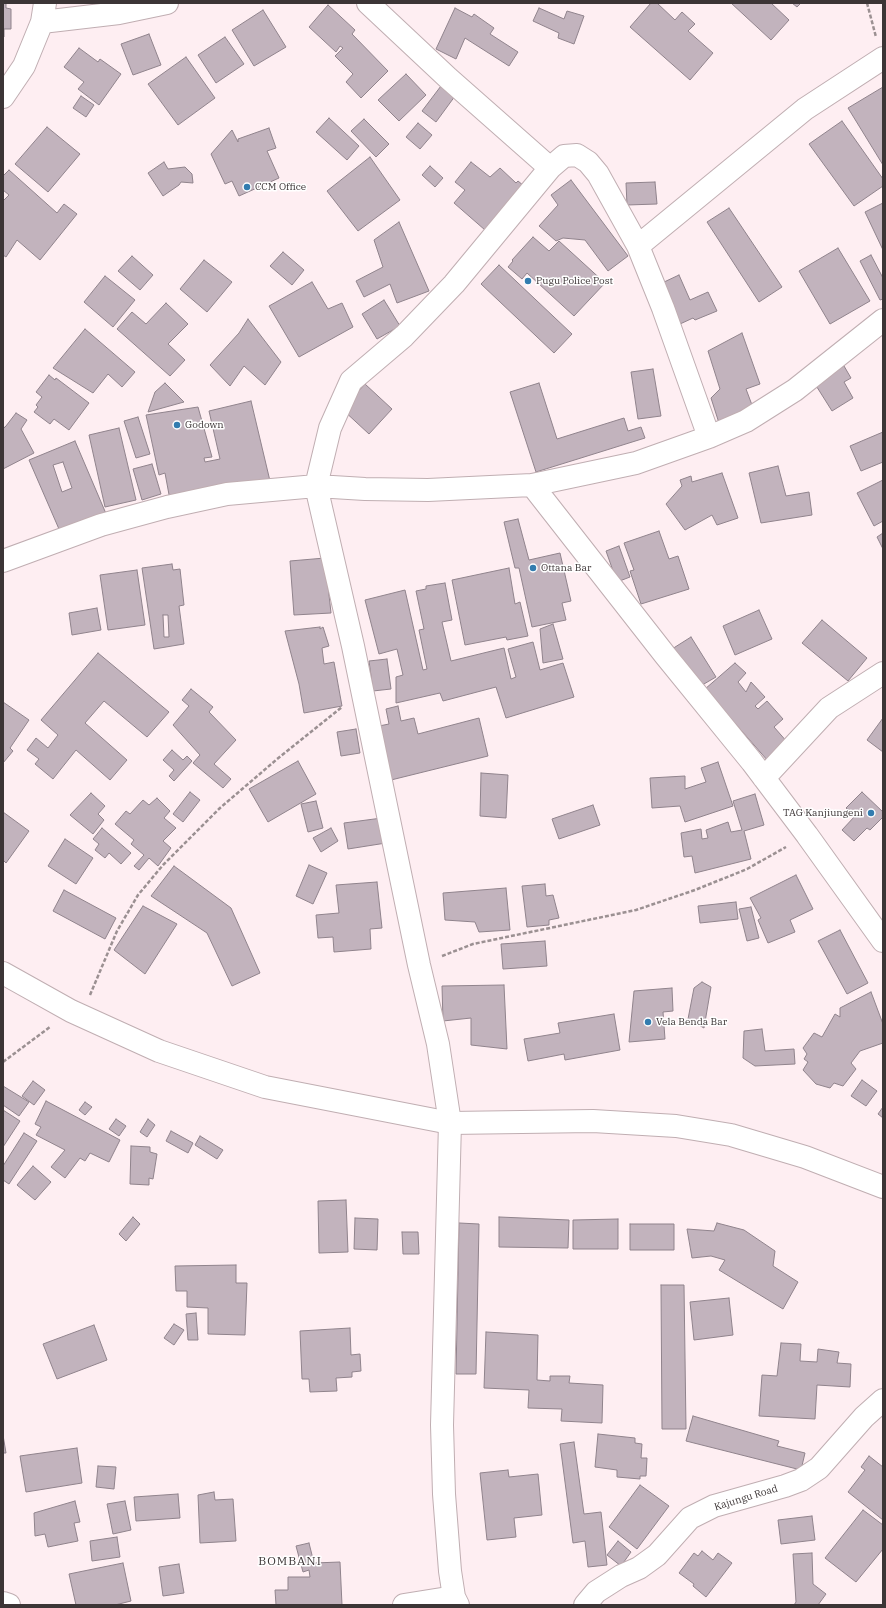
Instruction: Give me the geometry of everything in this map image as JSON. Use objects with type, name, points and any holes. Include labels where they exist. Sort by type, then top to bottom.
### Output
[{"type":"street","points":[[3,97],[24,66],[43,12],[119,13],[167,3]]},
{"type":"street","points":[[368,3],[448,78],[550,168]]},
{"type":"street","points":[[638,246],[805,109],[882,58]]},
{"type":"street","points":[[404,1605],[456,1601],[450,1570],[444,1494],[442,1426],[450,1124],[438,1044],[419,965],[362,691],[316,486],[330,428],[351,381],[404,336],[454,284],[550,168],[564,156],[577,155],[588,162],[598,174],[638,246],[663,308],[709,437]]},
{"type":"street","points":[[3,560],[101,525],[167,507],[226,494],[316,486],[365,489],[428,490],[532,485],[636,463],[709,437],[746,421],[796,390],[883,320]]},
{"type":"street","points":[[532,485],[665,655],[764,778],[883,941]]},
{"type":"street","points":[[764,778],[829,708],[883,673]]},
{"type":"street","points":[[3,973],[76,1013],[159,1051],[265,1087],[450,1124],[593,1121],[676,1126],[731,1135],[797,1155],[883,1187]]},
{"type":"street","name":"Kajungu Road","points":[[585,1605],[596,1592],[621,1576],[639,1568],[658,1555],[690,1518],[714,1506],[801,1480],[819,1468],[864,1417],[883,1400]]},
{"type":"street","points":[[3,1603],[9,1605]]},
{"type":"path","points":[[867,3],[882,58]]},
{"type":"path","points":[[3,1062],[76,1013],[117,931],[138,894],[163,866],[220,808],[276,760],[362,691]]},
{"type":"path","points":[[419,965],[473,944],[636,910],[695,890],[747,869],[807,835]]},
{"type":"building","points":[[3,3],[6,3],[6,8],[11,9],[11,29],[4,29],[4,37],[3,37]]},
{"type":"building","points":[[651,3],[657,3],[675,20],[682,12],[695,24],[688,31],[713,53],[690,80],[630,27]]},
{"type":"building","points":[[731,3],[771,3],[789,20],[771,40]]},
{"type":"building","points":[[792,3],[801,3],[797,7]]},
{"type":"building","points":[[328,5],[355,30],[352,34],[388,71],[361,98],[346,82],[353,74],[335,56],[343,48],[340,46],[336,52],[309,27]]},
{"type":"building","points":[[455,8],[472,17],[474,14],[494,28],[490,34],[518,52],[509,66],[465,38],[456,59],[436,49]]},
{"type":"building","points":[[539,8],[564,19],[567,11],[584,16],[574,44],[558,38],[559,33],[533,21]]},
{"type":"building","points":[[263,10],[286,47],[254,66],[232,30]]},
{"type":"building","points":[[149,34],[161,65],[133,75],[121,44]]},
{"type":"building","points":[[225,37],[244,64],[216,83],[198,55]]},
{"type":"building","points":[[79,48],[98,62],[100,59],[121,74],[99,105],[78,89],[84,82],[64,67]]},
{"type":"building","points":[[186,57],[215,98],[178,125],[148,84]]},
{"type":"building","points":[[406,74],[426,95],[399,121],[378,100]]},
{"type":"building","points":[[444,82],[458,92],[436,122],[422,111]]},
{"type":"building","points":[[883,87],[883,165],[848,108]]},
{"type":"building","points":[[81,96],[94,105],[86,117],[73,108]]},
{"type":"building","points":[[329,118],[359,146],[347,160],[316,132]]},
{"type":"building","points":[[364,119],[389,144],[376,157],[351,131]]},
{"type":"building","points":[[842,121],[883,179],[883,186],[854,206],[809,144]]},
{"type":"building","points":[[418,123],[432,135],[420,149],[406,137]]},
{"type":"building","points":[[47,127],[80,154],[48,192],[15,164]]},
{"type":"building","points":[[269,128],[276,148],[267,151],[279,178],[239,196],[232,181],[225,184],[211,154],[232,130],[238,142],[238,139]]},
{"type":"building","points":[[370,157],[400,200],[358,231],[327,191]]},
{"type":"building","points":[[164,162],[168,169],[185,167],[192,174],[193,183],[181,182],[163,196],[148,173]]},
{"type":"building","points":[[471,162],[490,177],[500,168],[516,183],[518,181],[530,191],[485,230],[454,203],[465,190],[455,182]]},
{"type":"building","points":[[430,166],[443,178],[435,187],[422,175]]},
{"type":"building","points":[[9,170],[57,213],[64,204],[77,214],[40,260],[17,240],[6,257],[3,255],[3,201],[9,195],[3,190],[3,176]]},
{"type":"building","points":[[571,180],[628,256],[608,271],[585,240],[563,238],[556,241],[539,226],[558,205],[551,195]]},
{"type":"building","points":[[655,182],[657,204],[627,205],[626,183]]},
{"type":"building","points":[[883,203],[883,250],[865,212]]},
{"type":"building","points":[[729,208],[782,287],[759,302],[707,222]]},
{"type":"building","points":[[399,222],[429,291],[397,303],[390,284],[364,297],[356,281],[383,267],[374,240]]},
{"type":"building","points":[[533,237],[549,251],[559,241],[605,283],[574,316],[527,273],[522,279],[508,267],[513,261],[512,260]]},
{"type":"building","points":[[838,248],[870,301],[830,324],[799,271]]},
{"type":"building","points":[[283,252],[304,270],[292,285],[270,266]]},
{"type":"building","points":[[871,255],[883,278],[883,299],[880,300],[860,261]]},
{"type":"building","points":[[132,256],[153,275],[140,290],[118,271]]},
{"type":"building","points":[[204,260],[232,282],[207,312],[180,289]]},
{"type":"building","points":[[499,265],[572,334],[554,353],[481,284]]},
{"type":"building","points":[[679,275],[690,300],[708,292],[717,311],[695,320],[693,318],[680,324],[662,283]]},
{"type":"building","points":[[105,276],[135,300],[113,327],[84,302]]},
{"type":"building","points":[[312,282],[328,309],[342,303],[353,327],[299,357],[269,306]]},
{"type":"building","points":[[384,300],[400,326],[377,339],[362,314]]},
{"type":"building","points":[[166,303],[188,324],[168,344],[185,360],[170,376],[117,329],[132,312],[146,324]]},
{"type":"building","points":[[248,319],[281,362],[265,385],[244,366],[230,386],[210,365],[239,333]]},
{"type":"building","points":[[85,329],[135,372],[122,387],[108,374],[93,393],[53,368]]},
{"type":"building","points":[[742,333],[760,384],[746,389],[755,413],[719,423],[711,398],[720,389],[708,351]]},
{"type":"building","points":[[844,366],[851,378],[844,382],[853,398],[832,411],[815,384]]},
{"type":"building","points":[[653,369],[661,416],[638,419],[631,372]]},
{"type":"building","points":[[49,375],[55,380],[56,378],[89,403],[69,430],[54,419],[50,424],[34,412],[38,407],[36,405],[42,397],[36,392]]},
{"type":"building","points":[[165,383],[184,402],[148,412],[155,392]]},
{"type":"building","points":[[539,383],[557,439],[624,418],[628,431],[641,427],[645,438],[536,472],[510,392]]},
{"type":"building","points":[[365,384],[392,409],[369,434],[342,409]]},
{"type":"building","points":[[251,401],[270,481],[170,500],[165,473],[159,475],[146,415],[198,407],[212,457],[204,458],[205,462],[220,459],[209,411]]},
{"type":"building","points":[[16,413],[27,420],[21,429],[34,453],[3,469],[3,423],[4,428]]},
{"type":"building","points":[[138,417],[150,454],[136,458],[124,421]]},
{"type":"building","points":[[119,428],[136,500],[105,507],[89,435]]},
{"type":"building","points":[[883,432],[883,462],[861,471],[850,446]]},
{"type":"building","points":[[75,441],[107,516],[62,536],[29,460]],"holes":[[[63,462],[72,488],[62,492],[53,465]]]},
{"type":"building","points":[[152,464],[161,494],[142,500],[133,469]]},
{"type":"building","points":[[778,466],[786,496],[809,492],[812,515],[761,523],[749,473]]},
{"type":"building","points":[[722,473],[738,518],[717,525],[712,515],[685,530],[666,504],[682,486],[680,480],[691,476],[692,482]]},
{"type":"building","points":[[883,480],[883,521],[874,526],[857,493]]},
{"type":"building","points":[[518,519],[529,560],[560,553],[571,601],[562,603],[566,620],[532,627],[519,568],[515,568],[504,522]]},
{"type":"building","points":[[659,531],[669,559],[678,556],[689,589],[641,604],[630,571],[634,570],[624,543]]},
{"type":"building","points":[[883,533],[883,549],[877,537]]},
{"type":"building","points":[[619,546],[630,577],[617,582],[606,551]]},
{"type":"building","points":[[325,558],[331,613],[294,615],[290,561]]},
{"type":"building","points":[[172,564],[173,570],[180,569],[184,605],[179,606],[184,644],[154,649],[142,568]],"holes":[[[163,615],[168,615],[169,637],[164,637]]]},
{"type":"building","points":[[509,568],[515,604],[520,602],[528,636],[507,640],[506,637],[465,645],[452,580]]},
{"type":"building","points":[[137,570],[145,625],[108,630],[100,575]]},
{"type":"building","points":[[445,583],[452,620],[442,622],[451,661],[504,648],[511,679],[516,677],[508,649],[533,642],[540,670],[563,663],[574,697],[506,718],[496,687],[443,701],[440,693],[396,703],[396,677],[403,675],[397,649],[379,654],[365,600],[405,590],[423,670],[427,669],[419,630],[424,629],[416,591],[426,589],[426,586]]},
{"type":"building","points":[[97,608],[101,630],[72,635],[69,613]]},
{"type":"building","points":[[759,610],[772,639],[735,655],[723,626]]},
{"type":"building","points":[[822,620],[867,658],[848,681],[802,643]]},
{"type":"building","points":[[553,624],[563,659],[543,663],[540,629]]},
{"type":"building","points":[[320,627],[320,629],[323,627],[329,646],[322,648],[324,664],[334,662],[342,706],[304,713],[299,684],[285,631]]},
{"type":"building","points":[[691,637],[716,677],[697,688],[672,649]]},
{"type":"building","points":[[98,653],[169,712],[147,737],[104,701],[85,723],[127,760],[110,780],[76,750],[53,779],[35,764],[39,759],[27,750],[36,738],[48,748],[58,735],[41,720]]},
{"type":"building","points":[[387,659],[391,689],[373,691],[369,661]]},
{"type":"building","points":[[735,663],[746,673],[738,682],[746,692],[751,682],[765,697],[755,706],[758,709],[767,701],[783,719],[774,727],[788,743],[768,761],[705,689]]},
{"type":"building","points":[[191,689],[213,707],[209,712],[236,740],[214,764],[231,779],[223,788],[193,763],[200,755],[173,725],[189,706],[182,700]]},
{"type":"building","points":[[3,702],[29,720],[10,748],[13,751],[3,763]]},
{"type":"building","points":[[398,706],[401,721],[414,718],[418,734],[479,718],[488,756],[391,780],[379,726],[389,724],[386,709]]},
{"type":"building","points":[[883,718],[883,752],[867,740]]},
{"type":"building","points":[[356,729],[360,753],[341,756],[337,732]]},
{"type":"building","points":[[172,750],[183,760],[187,756],[192,761],[174,781],[169,776],[174,770],[163,760]]},
{"type":"building","points":[[298,761],[316,794],[268,822],[249,789]]},
{"type":"building","points":[[718,762],[733,806],[685,822],[680,806],[652,808],[650,778],[685,776],[685,789],[706,782],[701,768]]},
{"type":"building","points":[[481,773],[508,775],[506,818],[480,816]]},
{"type":"building","points":[[190,792],[200,800],[183,822],[173,814]]},
{"type":"building","points":[[862,792],[883,812],[883,817],[870,830],[867,828],[854,841],[842,830],[855,816],[846,808]]},
{"type":"building","points":[[91,793],[105,806],[98,814],[104,820],[93,834],[70,815]]},
{"type":"building","points":[[755,794],[764,825],[744,831],[751,859],[695,873],[692,856],[684,857],[681,833],[701,829],[702,839],[708,838],[706,830],[728,822],[731,832],[742,830],[733,801]]},
{"type":"building","points":[[157,798],[170,811],[164,818],[176,828],[163,841],[171,848],[158,866],[149,858],[139,870],[134,866],[144,855],[131,844],[134,840],[115,824],[126,811],[130,814],[143,800],[149,805]]},
{"type":"building","points":[[316,801],[323,828],[308,832],[301,804]]},
{"type":"building","points":[[593,805],[600,825],[559,839],[552,819]]},
{"type":"building","points":[[3,812],[29,831],[6,863],[3,860]]},
{"type":"building","points":[[382,818],[386,843],[348,849],[344,823]]},
{"type":"building","points":[[102,828],[131,853],[121,864],[109,853],[105,858],[95,850],[99,844],[93,839]]},
{"type":"building","points":[[331,828],[338,841],[321,852],[313,838]]},
{"type":"building","points":[[65,839],[93,858],[76,884],[48,866]]},
{"type":"building","points":[[309,865],[327,873],[313,904],[296,896]]},
{"type":"building","points":[[174,866],[231,908],[260,973],[232,986],[207,933],[151,896]]},
{"type":"building","points":[[796,875],[813,909],[790,920],[795,932],[768,943],[758,920],[761,918],[750,898]]},
{"type":"building","points":[[377,882],[382,928],[370,929],[371,949],[334,952],[333,937],[318,938],[316,915],[339,913],[336,885]]},
{"type":"building","points":[[545,884],[546,896],[553,895],[559,918],[549,920],[549,925],[527,927],[522,886]]},
{"type":"building","points":[[506,888],[510,930],[479,932],[475,922],[445,920],[443,893]]},
{"type":"building","points":[[64,890],[116,918],[105,939],[53,911]]},
{"type":"building","points":[[736,902],[738,919],[700,923],[698,906]]},
{"type":"building","points":[[143,906],[177,924],[145,974],[114,950]]},
{"type":"building","points":[[751,907],[759,938],[747,941],[739,909]]},
{"type":"building","points":[[840,930],[868,983],[847,994],[818,941]]},
{"type":"building","points":[[545,941],[547,966],[503,969],[501,944]]},
{"type":"building","points":[[702,982],[711,987],[704,1028],[688,1019],[694,988]]},
{"type":"building","points":[[504,985],[507,1049],[471,1045],[471,1018],[443,1021],[442,986]]},
{"type":"building","points":[[672,988],[673,1011],[663,1012],[665,1039],[629,1042],[634,991]]},
{"type":"building","points":[[871,992],[883,1024],[883,1043],[860,1051],[851,1063],[856,1069],[843,1086],[834,1083],[830,1088],[816,1084],[803,1070],[808,1062],[804,1059],[807,1054],[803,1048],[814,1033],[822,1037],[835,1014],[840,1017],[840,1008]]},
{"type":"building","points":[[614,1014],[620,1050],[565,1060],[564,1054],[528,1061],[524,1039],[560,1033],[558,1023]]},
{"type":"building","points":[[762,1029],[765,1051],[794,1049],[795,1064],[755,1066],[743,1058],[744,1031]]},
{"type":"building","points":[[862,1080],[877,1091],[866,1106],[851,1096]]},
{"type":"building","points":[[33,1081],[45,1090],[34,1105],[22,1096]]},
{"type":"building","points":[[3,1086],[29,1102],[19,1116],[3,1105]]},
{"type":"building","points":[[46,1101],[120,1140],[109,1162],[90,1153],[85,1161],[80,1158],[65,1178],[51,1167],[65,1150],[36,1135],[41,1127],[35,1124]]},
{"type":"building","points":[[85,1102],[92,1107],[85,1115],[79,1110]]},
{"type":"building","points":[[883,1107],[883,1118],[878,1114]]},
{"type":"building","points":[[3,1110],[20,1121],[3,1147]]},
{"type":"building","points":[[116,1119],[126,1126],[119,1136],[109,1129]]},
{"type":"building","points":[[148,1119],[155,1125],[147,1137],[140,1132]]},
{"type":"building","points":[[171,1131],[193,1143],[188,1153],[166,1141]]},
{"type":"building","points":[[24,1133],[37,1141],[9,1184],[3,1180],[3,1166]]},
{"type":"building","points":[[200,1136],[223,1150],[217,1159],[195,1145]]},
{"type":"building","points":[[131,1146],[150,1147],[150,1152],[157,1154],[153,1179],[149,1178],[149,1185],[130,1184]]},
{"type":"building","points":[[33,1166],[51,1182],[35,1200],[17,1185]]},
{"type":"building","points":[[346,1200],[348,1252],[319,1253],[318,1201]]},
{"type":"building","points":[[133,1217],[140,1224],[126,1241],[119,1234]]},
{"type":"building","points":[[499,1217],[569,1220],[568,1248],[499,1247]]},
{"type":"building","points":[[355,1218],[378,1219],[377,1250],[354,1249]]},
{"type":"building","points":[[618,1219],[618,1249],[573,1249],[573,1220]]},
{"type":"building","points":[[459,1223],[479,1224],[476,1374],[456,1374]]},
{"type":"building","points":[[717,1223],[744,1230],[775,1251],[773,1266],[798,1282],[783,1309],[719,1270],[725,1260],[711,1256],[692,1258],[687,1229],[714,1231]]},
{"type":"building","points":[[630,1224],[674,1224],[674,1250],[630,1250]]},
{"type":"building","points":[[402,1232],[418,1232],[419,1254],[403,1254]]},
{"type":"building","points":[[236,1265],[236,1283],[247,1283],[245,1335],[208,1334],[208,1308],[187,1307],[187,1291],[176,1291],[175,1266]]},
{"type":"building","points":[[661,1285],[684,1285],[686,1429],[662,1429]]},
{"type":"building","points":[[729,1298],[733,1335],[694,1340],[690,1302]]},
{"type":"building","points":[[196,1313],[198,1340],[188,1340],[186,1314]]},
{"type":"building","points":[[174,1324],[184,1330],[174,1345],[164,1338]]},
{"type":"building","points":[[94,1325],[107,1360],[57,1379],[43,1344]]},
{"type":"building","points":[[350,1328],[351,1355],[360,1354],[361,1371],[352,1372],[352,1377],[336,1378],[337,1391],[310,1392],[309,1379],[302,1379],[300,1331]]},
{"type":"building","points":[[486,1332],[538,1335],[537,1380],[550,1381],[550,1376],[570,1376],[569,1383],[603,1385],[602,1423],[561,1421],[562,1409],[528,1408],[529,1390],[484,1388]]},
{"type":"building","points":[[781,1343],[801,1344],[800,1361],[817,1362],[818,1349],[839,1352],[837,1363],[851,1364],[850,1387],[817,1385],[815,1419],[759,1416],[762,1375],[777,1376]]},
{"type":"building","points":[[693,1416],[779,1441],[777,1446],[805,1453],[801,1470],[686,1441]]},
{"type":"building","points":[[598,1434],[635,1438],[635,1443],[642,1444],[641,1458],[647,1458],[646,1476],[640,1476],[640,1479],[617,1477],[617,1470],[595,1467]]},
{"type":"building","points":[[3,1435],[6,1453],[3,1453]]},
{"type":"building","points":[[574,1442],[584,1514],[601,1512],[607,1565],[588,1567],[585,1541],[573,1543],[560,1444]]},
{"type":"building","points":[[77,1448],[82,1483],[26,1492],[20,1456]]},
{"type":"building","points":[[869,1456],[883,1467],[883,1520],[848,1492],[865,1470],[861,1467]]},
{"type":"building","points":[[98,1466],[116,1467],[114,1489],[96,1487]]},
{"type":"building","points":[[508,1470],[509,1477],[538,1474],[542,1515],[514,1518],[516,1537],[487,1540],[480,1473]]},
{"type":"building","points":[[640,1485],[669,1506],[637,1549],[609,1527]]},
{"type":"building","points":[[214,1492],[215,1500],[233,1499],[236,1541],[200,1543],[198,1495]]},
{"type":"building","points":[[178,1494],[180,1518],[136,1521],[134,1497]]},
{"type":"building","points":[[75,1501],[80,1522],[74,1523],[78,1541],[48,1547],[45,1534],[35,1536],[34,1513]]},
{"type":"building","points":[[125,1501],[131,1530],[113,1534],[107,1504]]},
{"type":"building","points":[[863,1510],[883,1525],[883,1549],[856,1582],[825,1558]]},
{"type":"building","points":[[812,1516],[815,1540],[781,1544],[778,1520]]},
{"type":"building","points":[[117,1537],[120,1557],[92,1561],[90,1541]]},
{"type":"building","points":[[618,1541],[631,1552],[621,1566],[607,1555]]},
{"type":"building","points":[[309,1543],[314,1563],[340,1562],[342,1605],[276,1605],[275,1590],[288,1590],[288,1577],[310,1577],[309,1570],[303,1572],[296,1546]]},
{"type":"building","points":[[702,1551],[713,1560],[718,1553],[732,1563],[706,1597],[693,1586],[694,1584],[679,1573],[694,1553],[698,1556]]},
{"type":"building","points":[[812,1553],[813,1584],[826,1594],[818,1605],[794,1605],[796,1602],[793,1554]]},
{"type":"building","points":[[123,1563],[131,1601],[115,1605],[76,1605],[69,1574]]},
{"type":"building","points":[[179,1564],[184,1593],[163,1596],[159,1567]]},
{"type":"place","name":"CCM Office","points":[[247,187]]},
{"type":"place","name":"Pugu Police Post","points":[[528,281]]},
{"type":"place","name":"Godown","points":[[177,425]]},
{"type":"place","name":"Ottana Bar","points":[[533,568]]},
{"type":"place","name":"TAG Kanjiungeni","points":[[871,813]]},
{"type":"place","name":"Vela Benda Bar","points":[[648,1022]]},
{"type":"district","name":"BOMBANI","points":[[290,1562]]}]
